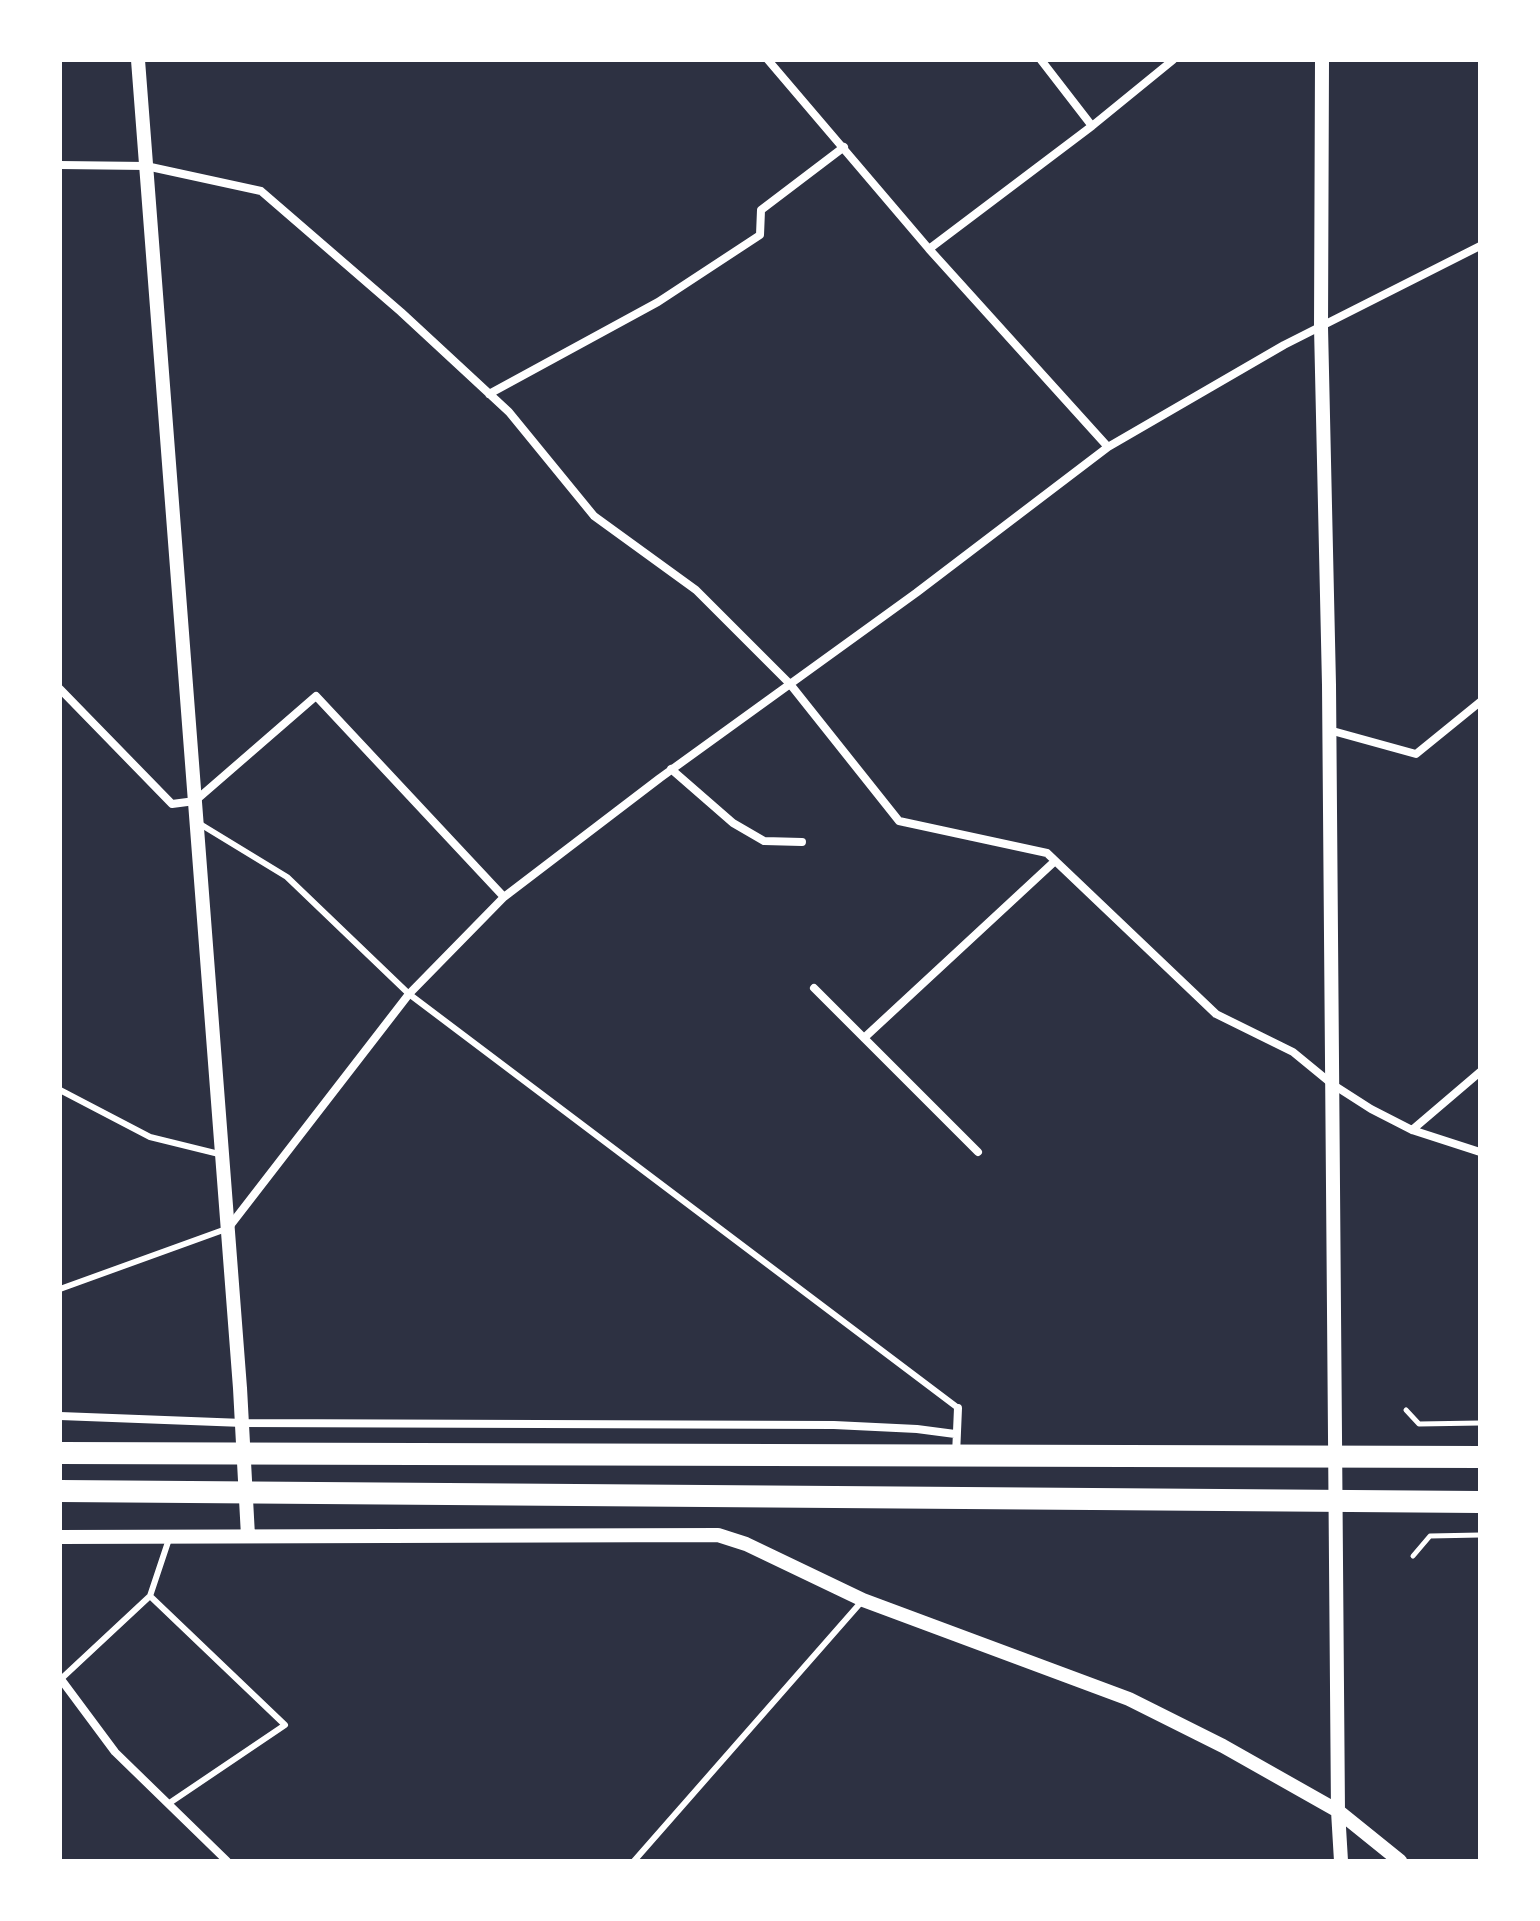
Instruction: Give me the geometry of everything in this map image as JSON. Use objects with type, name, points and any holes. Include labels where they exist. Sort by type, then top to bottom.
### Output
[{"type":"highway","points":[[60,1453],[1480,1457]]},
{"type":"highway","points":[[60,1491],[1480,1502]]},
{"type":"street","points":[[138,60],[243,1423],[248,1536]]},
{"type":"street","points":[[768,60],[929,249],[1108,447]]},
{"type":"street","points":[[1041,60],[1092,126]]},
{"type":"street","points":[[929,249],[1092,126],[1173,60]]},
{"type":"street","points":[[1322,60],[1321,327],[1329,730],[1338,1502],[1338,1811],[1341,1861]]},
{"type":"street","points":[[489,394],[658,302],[760,235],[761,210],[844,147]]},
{"type":"street","points":[[60,165],[146,166],[261,191],[509,412],[594,516],[696,590],[790,684],[899,821],[1047,853],[1216,1014],[1293,1052],[1332,1084],[1371,1109],[1412,1130],[1480,1152]]},
{"type":"street","points":[[228,1228],[409,994],[504,897],[671,769],[916,593],[1108,447],[1284,345],[1480,246]]},
{"type":"street","points":[[60,689],[172,804],[195,801],[316,696],[504,897]]},
{"type":"street","points":[[1329,730],[1416,754],[1480,702]]},
{"type":"street","points":[[671,769],[733,823],[764,841],[802,842]]},
{"type":"street","points":[[864,1038],[1055,861]]},
{"type":"street","points":[[814,988],[978,1152]]},
{"type":"street","points":[[1412,1130],[1480,1072]]},
{"type":"street","points":[[956,1457],[958,1408]]},
{"type":"street","points":[[60,1416],[243,1423],[834,1425],[955,1434]]},
{"type":"street","points":[[60,1537],[718,1535],[746,1544],[863,1600],[1129,1699],[1223,1746],[1338,1811],[1400,1861]]},
{"type":"street","points":[[60,1678],[115,1752],[227,1861]]},
{"type":"lane","points":[[197,822],[287,877],[409,994],[958,1408]]},
{"type":"lane","points":[[60,1090],[150,1137],[223,1155]]},
{"type":"lane","points":[[60,1289],[228,1228]]},
{"type":"lane","points":[[60,1678],[150,1596],[170,1537]]},
{"type":"lane","points":[[150,1596],[285,1725],[168,1804]]},
{"type":"lane","points":[[634,1861],[863,1600]]},
{"type":"path","points":[[1406,1410],[1419,1424],[1480,1423]]},
{"type":"path","points":[[1413,1556],[1430,1536],[1480,1535]]}]
